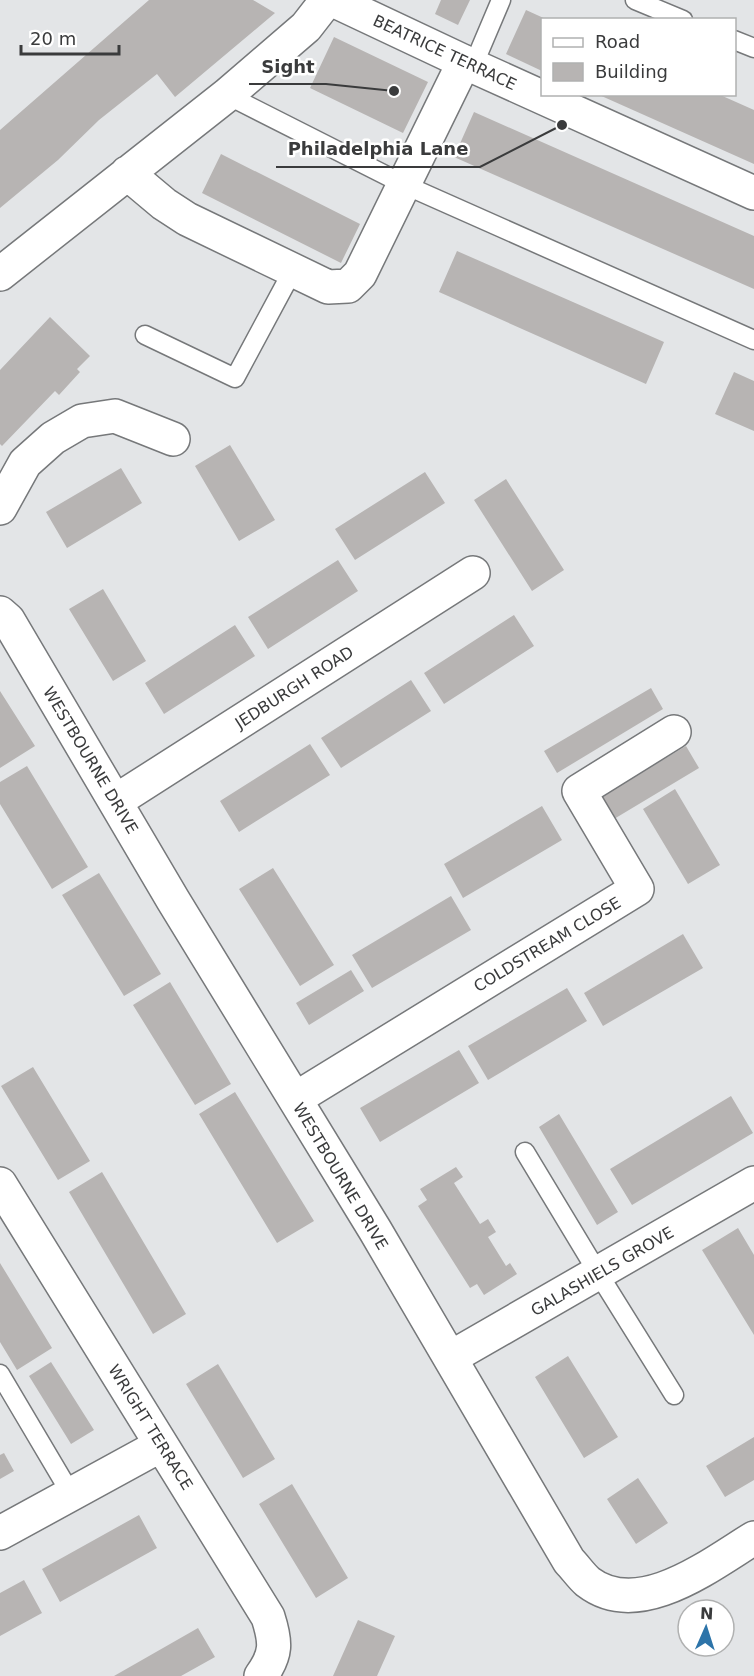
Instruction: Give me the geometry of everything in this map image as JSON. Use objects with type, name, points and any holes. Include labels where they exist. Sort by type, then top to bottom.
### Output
[{"type":"street","points":[[0,273],[227,95],[306,27],[327,0]]},
{"type":"street","name":"BEATRICE TERRACE","points":[[333,0],[754,194]]},
{"type":"street","points":[[127,173],[164,204],[187,219],[328,287],[348,286],[360,274],[469,64]]},
{"type":"street","points":[[0,508],[25,463],[53,438],[82,420],[115,416],[173,439]]},
{"type":"street","name":"JEDBURGH ROAD","points":[[116,801],[472,573]]},
{"type":"street","name":"WESTBOURNE DRIVE","points":[[0,613],[8,621],[179,910],[295,1099],[569,1561],[588,1582],[612,1594],[640,1595],[664,1589],[693,1575],[754,1538]]},
{"type":"street","name":"COLDSTREAM CLOSE","points":[[295,1099],[637,889],[579,791],[674,732]]},
{"type":"street","name":"GALASHIELS GROVE","points":[[450,1358],[754,1183]]},
{"type":"street","name":"WRIGHT TERRACE","points":[[0,1184],[268,1617],[275,1639],[271,1662],[261,1676]]},
{"type":"street","points":[[0,1533],[161,1444]]},
{"type":"lane","points":[[469,64],[501,0]]},
{"type":"lane","points":[[635,0],[678,18]]},
{"type":"lane","points":[[736,40],[754,48]]},
{"type":"lane","points":[[227,95],[405,185],[754,340]]},
{"type":"lane","points":[[145,335],[235,378],[293,270]]},
{"type":"lane","points":[[525,1152],[674,1395]]},
{"type":"lane","points":[[0,1374],[72,1494]]},
{"type":"building","points":[[149,0],[253,0],[275,13],[175,97],[157,74],[99,120],[58,160],[0,208],[0,130]]},
{"type":"building","points":[[441,0],[470,0],[458,25],[435,14]]},
{"type":"building","points":[[526,10],[544,18],[541,18],[541,71],[506,54]]},
{"type":"building","points":[[334,37],[428,82],[403,133],[310,88]]},
{"type":"building","points":[[601,96],[722,96],[754,110],[754,164]]},
{"type":"building","points":[[474,112],[754,236],[754,289],[454,157]]},
{"type":"building","points":[[221,154],[360,224],[341,263],[202,193]]},
{"type":"building","points":[[457,251],[664,342],[646,384],[439,292]]},
{"type":"building","points":[[50,317],[90,356],[77,369],[80,372],[59,395],[55,391],[2,446],[0,444],[0,370]]},
{"type":"building","points":[[734,372],[754,381],[754,431],[715,414]]},
{"type":"building","points":[[230,445],[275,520],[239,541],[195,466]]},
{"type":"building","points":[[121,468],[142,503],[67,548],[46,512]]},
{"type":"building","points":[[425,472],[445,503],[355,560],[335,529]]},
{"type":"building","points":[[506,479],[564,570],[532,591],[474,500]]},
{"type":"building","points":[[338,560],[358,591],[268,649],[248,617]]},
{"type":"building","points":[[103,589],[146,661],[113,681],[69,609]]},
{"type":"building","points":[[514,615],[534,646],[444,704],[424,673]]},
{"type":"building","points":[[235,625],[255,656],[164,714],[145,683]]},
{"type":"building","points":[[411,680],[431,711],[341,768],[321,738]]},
{"type":"building","points":[[651,688],[663,709],[557,773],[544,751]]},
{"type":"building","points":[[0,691],[35,746],[0,768]]},
{"type":"building","points":[[310,744],[330,775],[239,832],[220,801]]},
{"type":"building","points":[[686,746],[699,768],[614,819],[600,797]]},
{"type":"building","points":[[27,766],[88,867],[52,889],[0,804],[0,782]]},
{"type":"building","points":[[675,789],[720,865],[688,884],[643,809]]},
{"type":"building","points":[[542,806],[562,840],[463,898],[444,864]]},
{"type":"building","points":[[273,868],[334,965],[300,986],[239,889]]},
{"type":"building","points":[[99,873],[161,974],[124,996],[62,895]]},
{"type":"building","points":[[451,896],[471,930],[372,988],[352,955]]},
{"type":"building","points":[[683,934],[703,968],[603,1026],[584,993]]},
{"type":"building","points":[[351,970],[364,991],[309,1025],[296,1003]]},
{"type":"building","points":[[170,982],[231,1084],[195,1105],[133,1005]]},
{"type":"building","points":[[567,988],[587,1021],[488,1080],[468,1046]]},
{"type":"building","points":[[459,1050],[479,1083],[380,1142],[360,1108]]},
{"type":"building","points":[[33,1067],[90,1161],[58,1180],[1,1086]]},
{"type":"building","points":[[235,1092],[314,1221],[277,1243],[199,1114]]},
{"type":"building","points":[[731,1096],[753,1133],[632,1205],[610,1169]]},
{"type":"building","points":[[559,1114],[618,1212],[597,1225],[539,1127]]},
{"type":"building","points":[[456,1167],[463,1177],[454,1183],[480,1224],[488,1219],[496,1232],[488,1237],[506,1266],[510,1263],[517,1274],[484,1295],[477,1284],[470,1288],[418,1206],[427,1200],[420,1189]]},
{"type":"building","points":[[102,1172],[186,1314],[153,1334],[69,1192]]},
{"type":"building","points":[[738,1228],[754,1255],[754,1335],[702,1250]]},
{"type":"building","points":[[0,1263],[52,1348],[17,1370],[0,1342]]},
{"type":"building","points":[[568,1356],[618,1437],[584,1458],[535,1377]]},
{"type":"building","points":[[51,1362],[94,1430],[71,1444],[29,1376]]},
{"type":"building","points":[[218,1364],[275,1459],[243,1478],[186,1384]]},
{"type":"building","points":[[754,1437],[754,1480],[725,1497],[706,1466]]},
{"type":"building","points":[[4,1453],[14,1471],[0,1479],[0,1455]]},
{"type":"building","points":[[638,1478],[668,1523],[636,1544],[607,1499]]},
{"type":"building","points":[[292,1484],[348,1578],[316,1598],[259,1504]]},
{"type":"building","points":[[139,1515],[157,1548],[60,1602],[42,1569]]},
{"type":"building","points":[[24,1580],[42,1613],[0,1636],[0,1593]]},
{"type":"building","points":[[358,1620],[395,1636],[377,1676],[333,1676]]},
{"type":"building","points":[[198,1628],[215,1657],[181,1676],[114,1676]]},
{"type":"place","name":"Sight","points":[[394,91]]},
{"type":"place","name":"Philadelphia Lane","points":[[562,125]]}]
